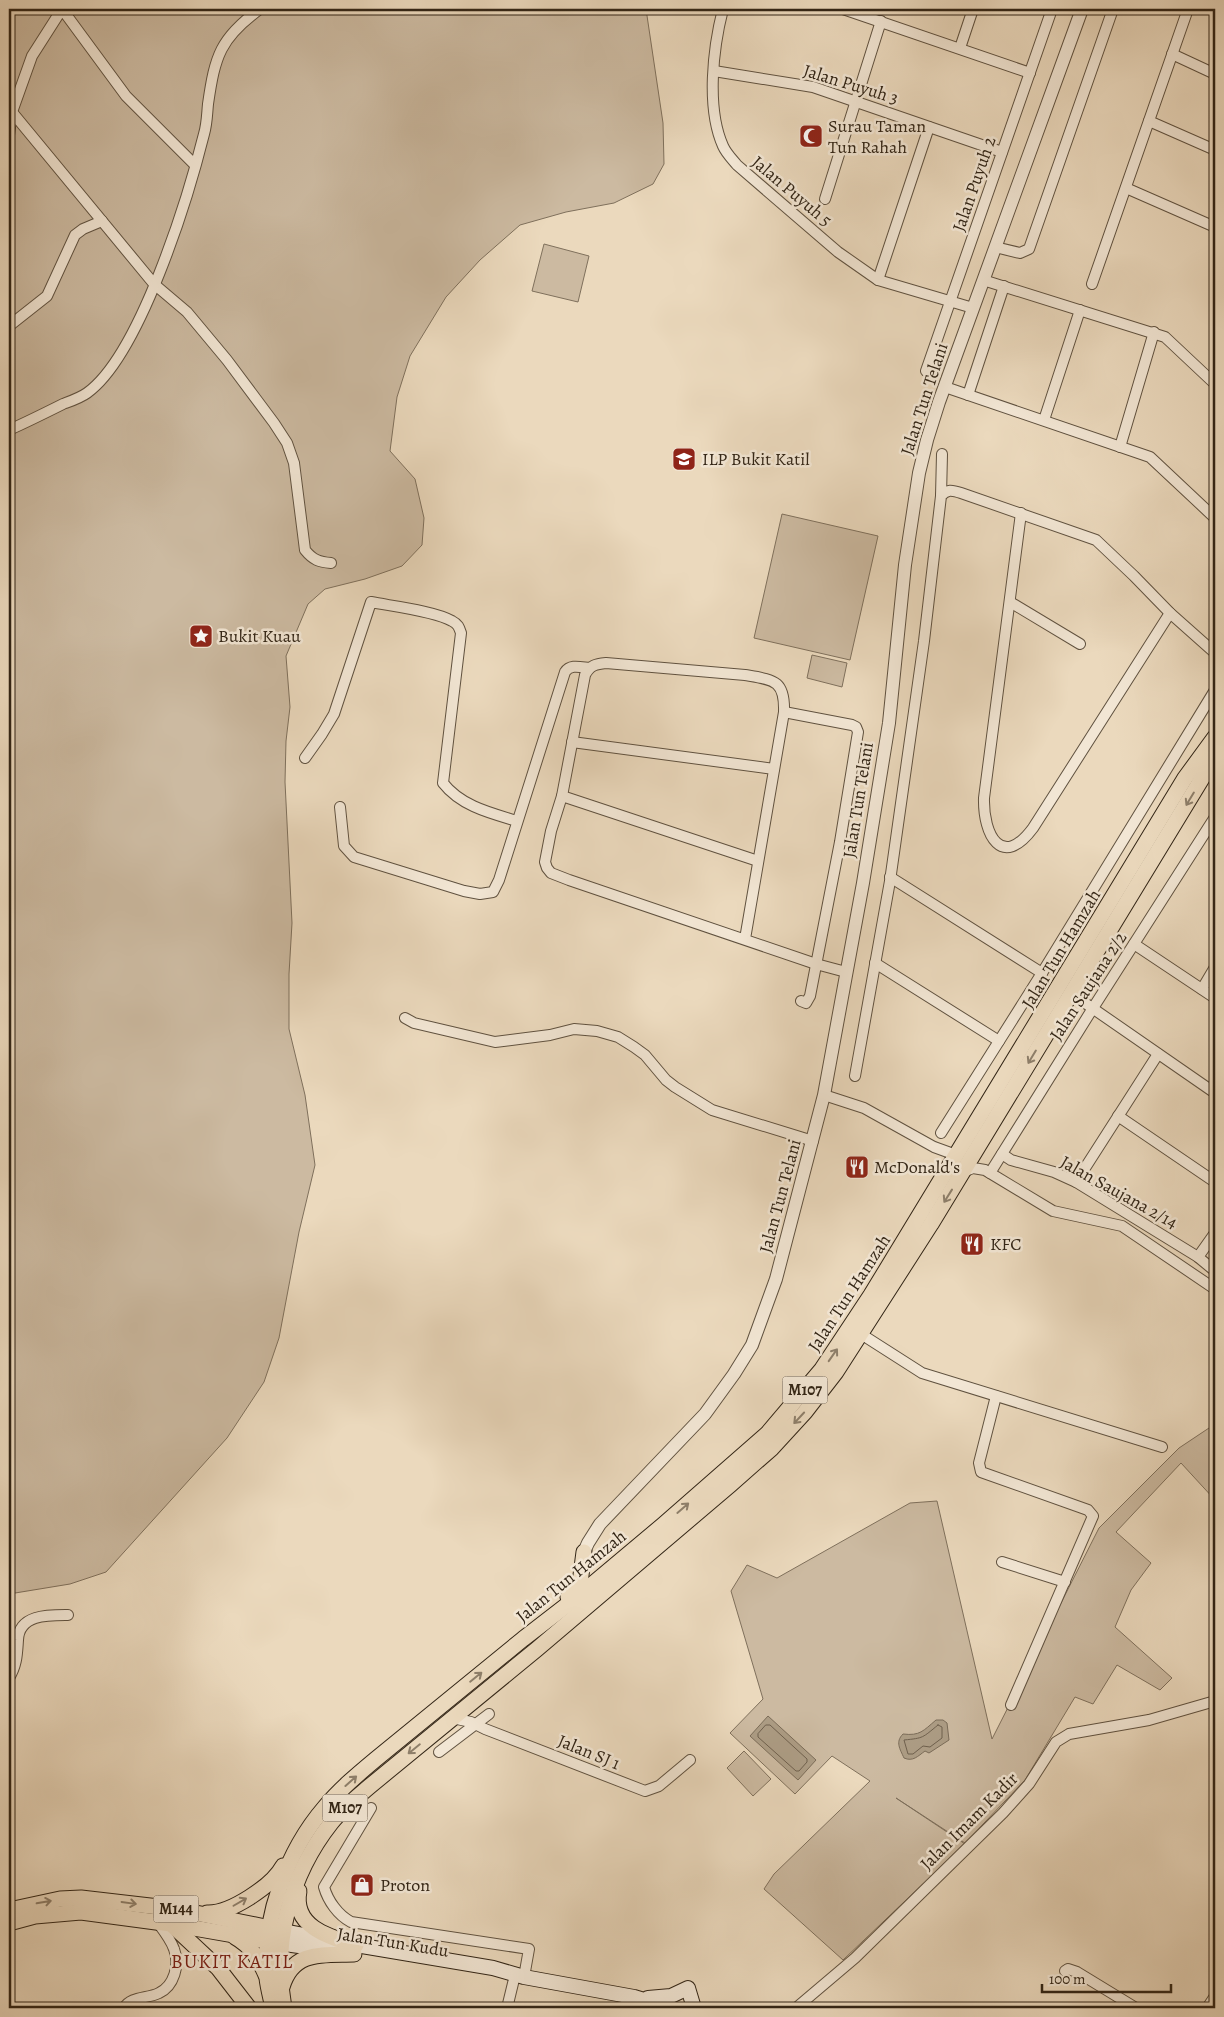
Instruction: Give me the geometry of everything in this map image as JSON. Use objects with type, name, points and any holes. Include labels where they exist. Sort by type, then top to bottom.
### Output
[{"type":"main road","points":[[1185,778],[1215,729]]},
{"type":"main road","name":"Jalan Tun Hamzah","points":[[276,1936],[283,1881],[302,1840],[316,1819],[338,1793],[376,1759],[522,1639],[576,1598],[767,1434],[822,1369],[908,1237],[1185,778],[1215,737]]},
{"type":"main road","name":"Jalan Tun Hamzah","points":[[276,1936],[310,1857],[331,1824],[344,1809],[669,1538],[772,1448],[805,1412],[836,1372],[963,1172],[1080,979],[1208,777],[1215,758]]},
{"type":"main road","points":[[584,1552],[585,1562],[589,1567],[598,1570],[663,1525]]},
{"type":"main road","points":[[522,1639],[576,1589],[580,1582],[584,1552]]},
{"type":"main road","points":[[176,1909],[209,1913],[223,1911],[271,1882],[282,1869],[302,1831],[316,1819]]},
{"type":"main road","points":[[310,1857],[299,1889],[297,1899],[299,1910],[310,1926],[355,1950]]},
{"type":"main road","name":"M144","points":[[9,1910],[43,1902],[81,1898],[176,1909],[276,1936]]},
{"type":"main road","name":"M144","points":[[9,1923],[36,1916],[81,1912],[228,1933],[276,1936]]},
{"type":"main road","points":[[165,1924],[218,1968],[249,2008]]},
{"type":"main road","points":[[228,1933],[249,1947],[257,1956],[267,1978]]},
{"type":"main road","name":"Jalan Tun Kudu","points":[[276,1936],[355,1950],[493,1968],[517,1976],[634,1997],[670,2008]]},
{"type":"main road","name":"M107","points":[[273,2008],[267,1978],[276,1936]]},
{"type":"main road","name":"M107","points":[[276,1936],[279,1979],[284,2008]]},
{"type":"main road","points":[[281,1991],[290,1970],[302,1959],[355,1950]]},
{"type":"main road","points":[[634,1997],[670,1996],[688,1988],[694,2008]]},
{"type":"street","points":[[9,135],[12,112],[32,56],[62,9],[126,96],[194,164]]},
{"type":"street","points":[[9,430],[86,394],[106,376],[128,339],[154,284],[178,219],[204,132],[212,76],[219,53],[227,38],[241,23],[260,9]]},
{"type":"street","name":"Jalan Puyuh 5","points":[[723,9],[718,29],[714,71],[716,124],[724,149],[736,165],[838,252],[878,280],[973,308]]},
{"type":"street","points":[[843,9],[882,20],[1030,73]]},
{"type":"street","points":[[960,48],[973,9]]},
{"type":"street","name":"Jalan Puyuh 2","points":[[926,371],[1052,9]]},
{"type":"street","name":"Jalan Tun Telani","points":[[584,1552],[600,1524],[705,1414],[734,1374],[752,1345],[776,1279],[824,1095],[846,972],[889,723],[906,565],[919,473],[927,440],[945,387],[1082,9]]},
{"type":"street","points":[[995,247],[1020,253],[1029,249],[1113,9]]},
{"type":"street","points":[[1092,284],[1188,9]]},
{"type":"street","points":[[825,199],[882,20]]},
{"type":"street","points":[[1172,54],[1215,74]]},
{"type":"street","name":"Jalan Puyuh 3","points":[[714,71],[813,87],[1002,152]]},
{"type":"street","points":[[12,112],[154,284],[187,312],[227,360],[274,423],[294,463],[306,550],[311,558],[320,562],[331,563]]},
{"type":"street","points":[[1149,121],[1215,150]]},
{"type":"street","points":[[878,280],[929,127]]},
{"type":"street","points":[[1126,188],[1215,227]]},
{"type":"street","points":[[9,326],[47,296],[75,235],[83,229],[102,221]]},
{"type":"street","points":[[984,280],[1154,332],[1171,341],[1215,384]]},
{"type":"street","points":[[968,395],[1004,286]]},
{"type":"street","points":[[1044,420],[1080,310]]},
{"type":"street","points":[[1120,447],[1154,332]]},
{"type":"street","points":[[945,387],[1150,457],[1215,518]]},
{"type":"street","points":[[855,1076],[890,877],[924,641],[941,496],[942,454]]},
{"type":"street","points":[[941,496],[946,491],[952,490],[1096,540],[1170,613],[1215,653]]},
{"type":"street","points":[[1021,513],[984,811],[990,835],[1003,847],[1011,848],[1019,844],[1033,828],[1170,613]]},
{"type":"street","points":[[305,758],[334,714],[370,602],[439,616],[452,620],[458,625],[461,633],[443,783],[461,800],[491,813],[517,821]]},
{"type":"street","points":[[1010,602],[1080,644]]},
{"type":"street","points":[[340,807],[344,846],[354,857],[480,894],[493,892],[565,672],[568,668],[573,666],[588,668],[606,663],[762,678],[782,688],[785,696],[784,712],[745,940]]},
{"type":"street","points":[[588,668],[585,675],[562,796],[551,832],[545,862],[546,868],[551,873],[816,964],[846,972]]},
{"type":"street","points":[[941,1133],[1042,974],[1215,690]]},
{"type":"street","points":[[784,712],[852,725],[856,727],[858,732],[840,842],[816,964],[808,1001],[802,1001]]},
{"type":"street","points":[[572,742],[774,769]]},
{"type":"street","points":[[562,796],[758,861]]},
{"type":"street","name":"Jalan Saujana 2/2","points":[[988,1172],[1002,1154],[1089,1005],[1134,944],[1215,817]]},
{"type":"street","points":[[890,877],[1042,974]]},
{"type":"street","points":[[1134,944],[1215,998]]},
{"type":"street","points":[[875,963],[999,1041]]},
{"type":"street","points":[[1202,989],[1215,967]]},
{"type":"street","points":[[1080,979],[1081,992],[1089,1005],[1215,1093]]},
{"type":"street","points":[[1063,1008],[1074,1003],[1089,1005]]},
{"type":"street","points":[[405,1018],[414,1023],[495,1042],[533,1038],[574,1029],[596,1030],[618,1038],[634,1047],[645,1055],[666,1080],[712,1110],[813,1140]]},
{"type":"street","points":[[1076,1182],[1158,1054]]},
{"type":"street","points":[[824,1095],[864,1108],[934,1147],[956,1156]]},
{"type":"street","points":[[1118,1116],[1215,1182]]},
{"type":"street","points":[[978,1146],[980,1159],[988,1172]]},
{"type":"street","name":"Jalan Saujana 2/14","points":[[1002,1154],[1011,1160],[1054,1172],[1076,1182],[1198,1257],[1215,1271]]},
{"type":"street","points":[[963,1172],[973,1168],[988,1172],[1053,1211],[1122,1226],[1215,1288]]},
{"type":"street","points":[[1198,1257],[1215,1234]]},
{"type":"street","points":[[861,1334],[922,1373],[1162,1447]]},
{"type":"street","points":[[996,1396],[978,1463],[981,1472],[1088,1510],[1093,1515],[1011,1705]]},
{"type":"street","points":[[1002,1562],[1064,1582]]},
{"type":"street","points":[[9,1678],[17,1660],[20,1630],[26,1622],[35,1617],[68,1615]]},
{"type":"street","name":"Jalan Imam Kadir","points":[[796,2008],[855,1958],[1003,1813],[1029,1784],[1051,1749],[1062,1737],[1149,1720],[1215,1701]]},
{"type":"street","points":[[470,1703],[473,1723]]},
{"type":"street","points":[[439,1752],[473,1723],[489,1714]]},
{"type":"street","name":"Jalan SJ 1","points":[[452,1718],[473,1723],[644,1791],[659,1786],[690,1760]]},
{"type":"street","points":[[371,1808],[324,1887],[333,1906],[350,1922],[529,1949],[517,1976],[508,2008]]},
{"type":"street","points":[[124,2008],[132,2000],[160,1993],[167,1988],[174,1976],[175,1950],[165,1924]]},
{"type":"street","points":[[1065,1972],[1068,1969],[1078,1972],[1136,2008]]},
{"type":"street","points":[[1207,2008],[1215,1996]]},
{"type":"shaded area","points":[[9,9],[646,9],[663,123],[664,164],[653,184],[614,203],[566,212],[520,225],[480,260],[446,297],[410,356],[397,397],[390,451],[415,479],[424,518],[422,545],[402,566],[365,579],[325,589],[308,604],[286,656],[290,707],[286,741],[285,782],[292,923],[289,974],[289,1029],[305,1095],[315,1165],[299,1232],[279,1338],[264,1382],[227,1438],[106,1572],[70,1584],[9,1594]]},
{"type":"shaded area","points":[[544,244],[589,256],[578,302],[532,291]]},
{"type":"shaded area","points":[[782,514],[878,536],[850,660],[754,638]]},
{"type":"shaded area","points":[[812,655],[847,663],[842,687],[807,678]]},
{"type":"shaded area","points":[[1215,1424],[1215,1500],[1181,1463],[1116,1532],[1151,1563],[1131,1590],[1115,1627],[1172,1678],[1160,1690],[1117,1665],[1093,1704],[1075,1697],[1025,1780],[965,1843],[896,1798],[965,1844],[843,1960],[764,1889],[774,1874],[870,1781],[832,1756],[795,1794],[730,1733],[763,1699],[731,1591],[747,1565],[777,1578],[910,1503],[937,1501],[992,1739],[1099,1528],[1179,1448]]},
{"type":"shaded area","points":[[744,1751],[771,1779],[753,1796],[727,1768]]},
{"type":"water","points":[[768,1716],[816,1760],[798,1780],[750,1736]]},
{"type":"water","points":[[936,1720],[943,1720],[947,1723],[949,1740],[929,1753],[925,1751],[913,1759],[904,1758],[899,1743],[903,1734],[921,1732]]},
{"type":"place","name":"Surau Taman Tun Rahah","points":[[811,136]]},
{"type":"place","name":"ILP Bukit Katil","points":[[684,459]]},
{"type":"place","name":"Bukit Kuau","points":[[201,636]]},
{"type":"place","name":"McDonald's","points":[[857,1167]]},
{"type":"place","name":"KFC","points":[[972,1244]]},
{"type":"place","name":"Proton","points":[[362,1885]]},
{"type":"district","name":"BUKIT KATIL","points":[[232,1961]]}]
